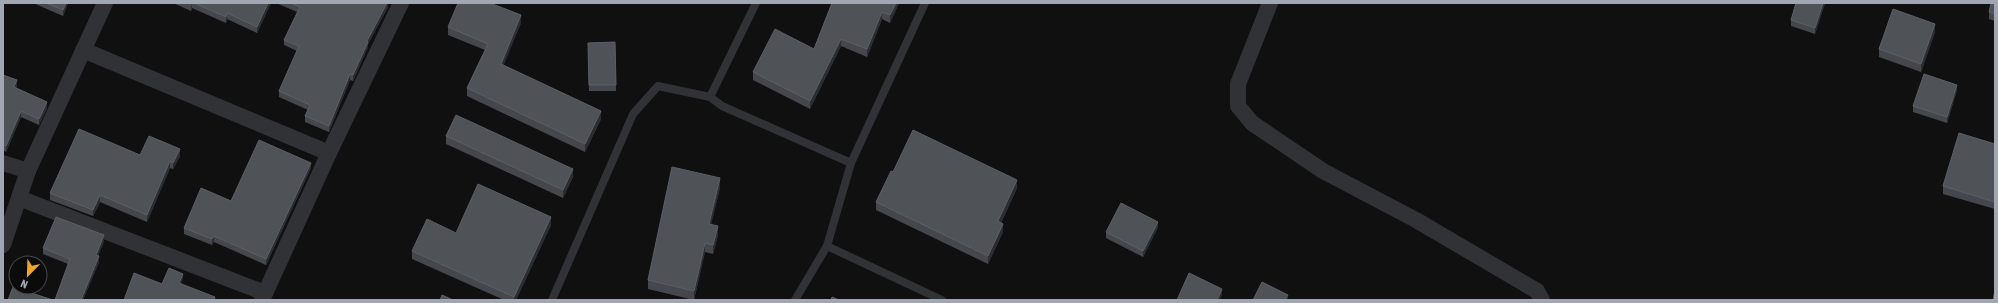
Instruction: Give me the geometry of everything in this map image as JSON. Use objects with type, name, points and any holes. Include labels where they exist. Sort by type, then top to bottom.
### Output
[{"type":"street","points":[[3,245],[28,171],[105,3]]},
{"type":"street","points":[[1270,3],[1238,84],[1238,106],[1252,123],[1323,171],[1416,220],[1537,291],[1542,300]]},
{"type":"street","points":[[19,198],[264,297],[397,4]]},
{"type":"street","points":[[83,50],[329,153]]},
{"type":"street","points":[[3,163],[28,171]]},
{"type":"lane","points":[[710,97],[756,3]]},
{"type":"lane","points":[[795,300],[827,246],[851,163],[925,3]]},
{"type":"lane","points":[[552,300],[633,114],[658,86],[710,97],[722,106],[851,163]]},
{"type":"lane","points":[[827,246],[942,300]]},
{"type":"building","points":[[46,3],[66,3],[63,10]]},
{"type":"building","points":[[194,3],[268,3],[257,27],[227,13],[226,17]]},
{"type":"building","points":[[291,3],[387,3],[367,41],[368,42],[353,75],[350,74],[329,126],[305,116],[310,105],[279,91],[299,46],[284,40],[300,7]]},
{"type":"building","points":[[458,3],[490,3],[521,15],[501,64],[601,111],[585,144],[467,88],[488,44],[448,27]]},
{"type":"building","points":[[832,3],[896,3],[890,15],[882,12],[867,49],[841,39],[810,101],[753,72],[775,29],[814,49]]},
{"type":"building","points":[[1796,3],[1823,3],[1815,28],[1791,20]]},
{"type":"building","points":[[1991,3],[1995,3],[1995,14],[1989,12]]},
{"type":"building","points":[[1893,9],[1935,24],[1921,64],[1879,49]]},
{"type":"building","points":[[615,42],[616,85],[589,85],[588,43]]},
{"type":"building","points":[[1924,74],[1957,85],[1947,117],[1913,106]]},
{"type":"building","points":[[3,75],[17,80],[14,87],[47,102],[39,119],[21,111],[6,146],[3,144]]},
{"type":"building","points":[[456,115],[573,169],[563,190],[446,136]]},
{"type":"building","points":[[79,129],[140,155],[149,136],[180,149],[173,163],[170,161],[147,215],[100,195],[93,210],[50,193]]},
{"type":"building","points":[[913,130],[1017,180],[998,221],[1003,224],[988,256],[876,202],[891,171],[893,172]]},
{"type":"building","points":[[1959,133],[1995,144],[1995,202],[1943,186]]},
{"type":"building","points":[[259,140],[311,163],[266,259],[214,236],[212,239],[184,228],[201,188],[231,201]]},
{"type":"building","points":[[672,167],[720,178],[709,224],[718,226],[713,245],[705,243],[694,291],[648,280]]},
{"type":"building","points":[[478,184],[551,217],[514,297],[412,251],[427,219],[456,233]]},
{"type":"building","points":[[1121,203],[1158,222],[1143,251],[1106,232]]},
{"type":"building","points":[[56,217],[104,235],[96,255],[99,256],[81,300],[55,300],[70,259],[43,248]]},
{"type":"building","points":[[169,268],[183,274],[179,283],[215,297],[214,300],[124,300],[134,273],[162,284]]},
{"type":"building","points":[[1189,273],[1222,289],[1217,300],[1177,300]]},
{"type":"building","points":[[1262,282],[1288,295],[1285,300],[1253,300]]},
{"type":"building","points":[[10,295],[38,295],[53,300],[8,300]]},
{"type":"building","points":[[442,295],[453,300],[440,300]]},
{"type":"building","points":[[832,297],[839,300],[831,300]]}]
